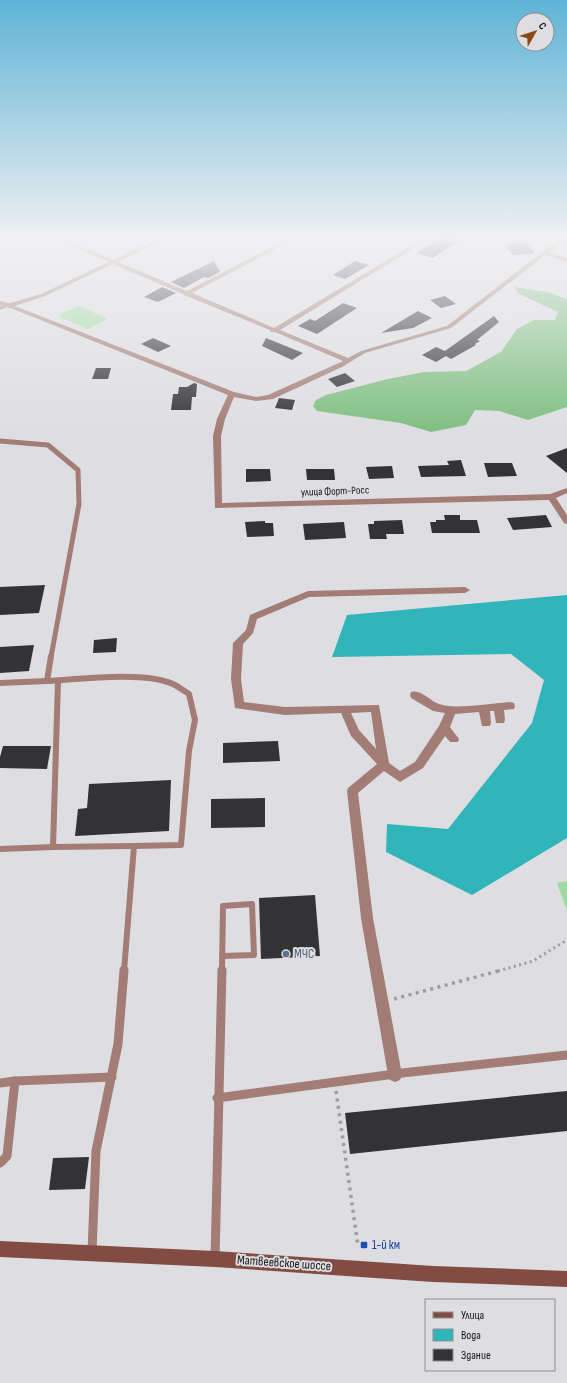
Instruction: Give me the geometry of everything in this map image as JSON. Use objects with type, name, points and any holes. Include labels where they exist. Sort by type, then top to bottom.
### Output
[{"type":"main road","name":"Матвеевское шоссе","points":[[0,1249],[215,1258],[433,1274],[567,1279]]},
{"type":"street","points":[[0,308],[17,304]]},
{"type":"street","points":[[208,304],[348,361]]},
{"type":"street","points":[[273,331],[319,304]]},
{"type":"street","points":[[10,306],[232,394],[250,399],[264,398],[348,361],[363,352],[449,327],[479,304]]},
{"type":"street","name":"улица Форт-Росс","points":[[232,394],[221,419],[217,436],[218,506],[551,497],[567,490]]},
{"type":"street","points":[[551,497],[567,522]]},
{"type":"street","points":[[384,765],[375,708],[285,711],[239,705],[236,678],[238,643],[250,631],[253,617],[308,594],[465,590]]},
{"type":"street","points":[[415,695],[437,708],[451,710],[504,706],[500,720]]},
{"type":"street","points":[[484,708],[486,723]]},
{"type":"street","points":[[344,709],[355,733],[384,765],[400,777],[419,765],[444,728],[451,710]]},
{"type":"street","points":[[444,728],[454,739]]},
{"type":"street","points":[[384,765],[352,791],[367,918],[395,1075]]},
{"type":"lane","points":[[2,304],[10,306]]},
{"type":"lane","points":[[0,441],[48,445],[78,470],[79,504],[47,681]]},
{"type":"lane","points":[[0,683],[127,678],[159,681],[172,684],[189,694],[195,720],[188,751],[181,845],[0,849]]},
{"type":"lane","points":[[53,847],[58,681]]},
{"type":"lane","points":[[92,1254],[96,1151],[118,1044],[134,846]]},
{"type":"lane","points":[[215,1258],[223,906],[252,904],[254,955],[222,956]]},
{"type":"lane","points":[[218,1098],[402,1073],[567,1055]]},
{"type":"lane","points":[[0,1083],[112,1076]]},
{"type":"lane","points":[[0,1163],[7,1156],[15,1081]]},
{"type":"path","points":[[382,1003],[533,961],[567,940]]},
{"type":"path","points":[[335,1083],[358,1246]]},
{"type":"green space","points":[[540,304],[567,304],[567,407],[528,420],[499,411],[475,410],[466,425],[431,432],[401,423],[317,411],[313,406],[316,400],[326,395],[388,379],[424,372],[466,371],[501,352],[517,329],[534,320],[555,320],[558,312]]},
{"type":"green space","points":[[79,306],[106,318],[106,320],[87,329],[60,317],[60,314]]},
{"type":"green space","points":[[567,881],[567,911],[557,883]]},
{"type":"water","points":[[567,595],[567,838],[472,895],[386,852],[387,824],[448,829],[532,723],[544,680],[511,654],[332,657],[347,615]]},
{"type":"building","points":[[342,304],[357,308],[317,334],[298,326],[310,319],[315,321]]},
{"type":"building","points":[[435,304],[456,304],[441,308]]},
{"type":"building","points":[[418,311],[432,318],[413,328],[381,333]]},
{"type":"building","points":[[494,316],[499,322],[477,340],[480,341],[475,344],[476,345],[451,359],[446,356],[436,362],[422,355],[436,347],[445,351]]},
{"type":"building","points":[[153,338],[171,346],[158,352],[141,344]]},
{"type":"building","points":[[266,338],[303,353],[292,360],[262,346]]},
{"type":"building","points":[[96,368],[111,368],[108,379],[92,379]]},
{"type":"building","points":[[345,373],[355,381],[337,387],[328,379]]},
{"type":"building","points":[[194,383],[197,384],[196,397],[192,397],[191,410],[171,410],[173,394],[178,394],[179,387],[187,387]]},
{"type":"building","points":[[279,398],[295,400],[292,410],[275,408]]},
{"type":"building","points":[[567,448],[567,473],[546,456]]},
{"type":"building","points":[[461,460],[466,476],[421,477],[418,466],[449,465],[447,461]]},
{"type":"building","points":[[484,463],[512,463],[517,476],[488,477]]},
{"type":"building","points":[[392,466],[394,478],[369,479],[366,467]]},
{"type":"building","points":[[246,469],[270,469],[271,481],[246,482]]},
{"type":"building","points":[[306,469],[334,469],[335,480],[307,480]]},
{"type":"building","points":[[444,515],[460,515],[460,520],[477,520],[480,533],[432,533],[430,522],[445,520]]},
{"type":"building","points":[[546,515],[552,527],[513,530],[507,518]]},
{"type":"building","points":[[402,520],[404,534],[386,534],[387,539],[370,539],[368,524],[374,524],[374,521]]},
{"type":"building","points":[[265,521],[265,523],[273,523],[274,536],[247,537],[245,522]]},
{"type":"building","points":[[344,522],[346,538],[305,540],[303,524]]},
{"type":"building","points":[[45,585],[39,613],[0,615],[0,587]]},
{"type":"building","points":[[117,638],[116,652],[93,653],[94,640]]},
{"type":"building","points":[[34,645],[29,671],[0,673],[0,647]]},
{"type":"building","points":[[278,741],[280,761],[223,763],[223,743]]},
{"type":"building","points":[[3,746],[51,746],[47,769],[0,768],[0,757]]},
{"type":"building","points":[[171,780],[169,831],[75,836],[78,809],[87,808],[89,784]]},
{"type":"building","points":[[265,798],[265,827],[211,828],[211,799]]},
{"type":"building","points":[[315,895],[320,956],[261,959],[259,898]]},
{"type":"building","points":[[567,1091],[567,1131],[350,1154],[345,1113]]},
{"type":"building","points":[[89,1157],[85,1189],[49,1190],[53,1158]]},
{"type":"place","name":"МЧС","points":[[286,954]]},
{"type":"place","name":"1-й км","points":[[364,1245]]}]
